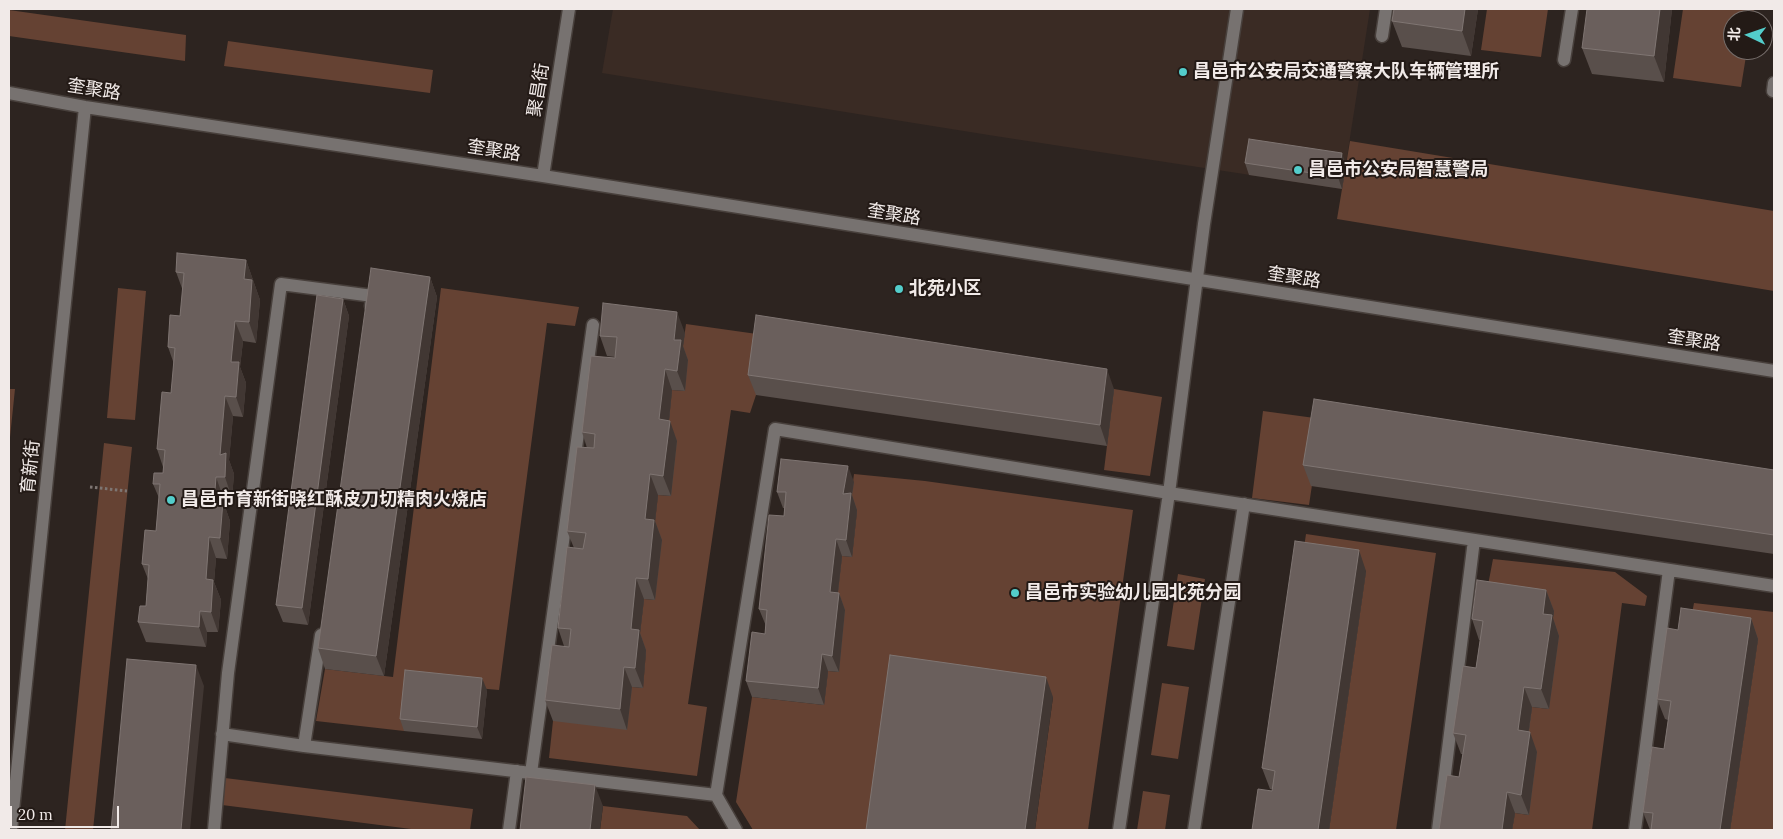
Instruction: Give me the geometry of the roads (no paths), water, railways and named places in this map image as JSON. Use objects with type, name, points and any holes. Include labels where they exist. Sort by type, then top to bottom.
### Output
[{"type":"street","name":"聚昌街","points":[[543,176],[569,9]]},
{"type":"street","points":[[1119,830],[1169,493],[1197,280],[1237,9]]},
{"type":"street","points":[[1382,36],[1386,9]]},
{"type":"street","points":[[1564,60],[1572,9]]},
{"type":"street","name":"奎聚路","points":[[9,93],[86,107],[543,176],[1774,371]]},
{"type":"street","name":"育新街","points":[[11,830],[86,107]]},
{"type":"street","points":[[214,830],[228,673],[281,284],[373,296],[370,316]]},
{"type":"street","points":[[531,774],[593,325]]},
{"type":"street","points":[[736,830],[716,795],[775,429],[1169,493],[1774,586]]},
{"type":"street","points":[[1194,830],[1244,504]]},
{"type":"street","points":[[1438,830],[1474,540]]},
{"type":"street","points":[[1635,830],[1669,570]]},
{"type":"street","points":[[304,746],[323,619]]},
{"type":"street","points":[[222,734],[304,746],[716,795]]},
{"type":"street","points":[[509,830],[518,771]]},
{"type":"place","name":"昌邑市公安局交通警察大队车辆管理所","points":[[1183,72]]},
{"type":"place","name":"昌邑市公安局智慧警局","points":[[1298,170]]},
{"type":"place","name":"北苑小区","points":[[899,289]]},
{"type":"place","name":"昌邑市育新街晓红酥皮刀切精肉火烧店","points":[[171,500]]},
{"type":"place","name":"昌邑市实验幼儿园北苑分园","points":[[1015,593]]}]
